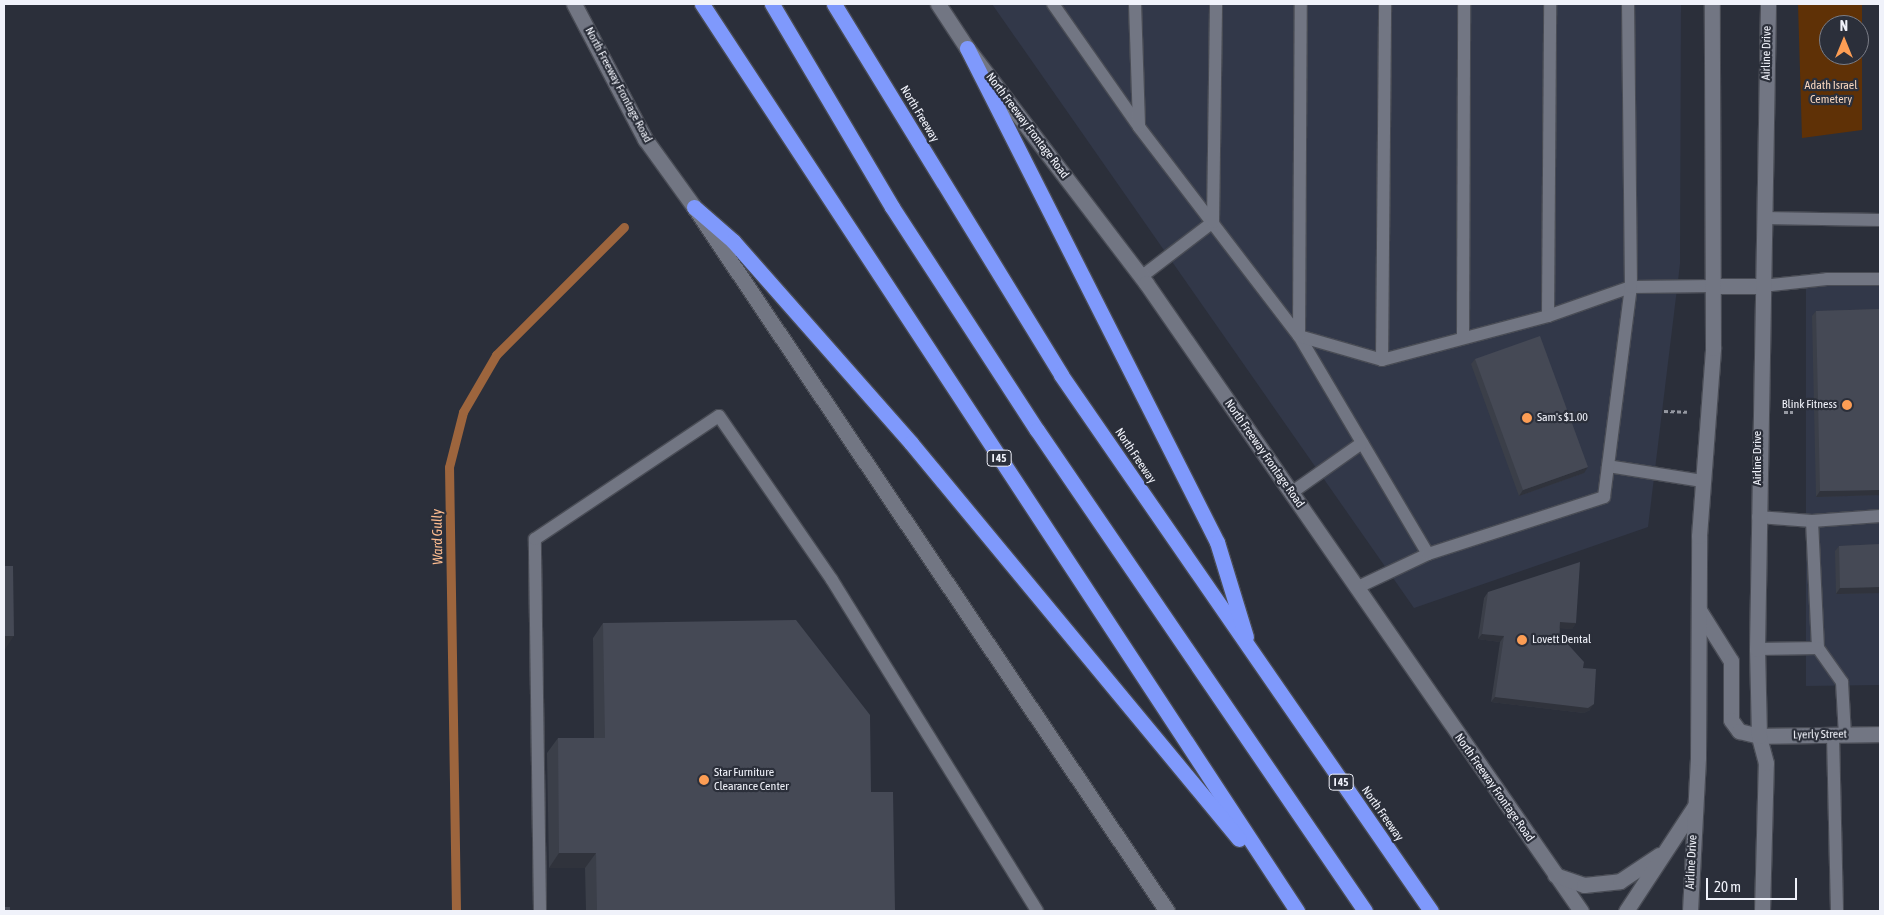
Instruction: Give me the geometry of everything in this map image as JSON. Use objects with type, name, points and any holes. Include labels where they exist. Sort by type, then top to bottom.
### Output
[{"type":"highway","name":"I 45","points":[[702,4],[1297,911]]},
{"type":"highway","points":[[772,4],[892,207],[1037,430],[1365,911]]},
{"type":"highway","name":"North Freeway","points":[[834,4],[1061,376],[1431,911]]},
{"type":"highway","points":[[967,48],[1216,542],[1251,653]]},
{"type":"highway","points":[[694,207],[733,241],[910,443],[1287,897]]},
{"type":"main road","name":"North Freeway Frontage Road","points":[[574,4],[645,139],[694,207],[1167,911]]},
{"type":"main road","name":"North Freeway Frontage Road","points":[[938,4],[967,48],[1141,277],[1581,911]]},
{"type":"main road","name":"Airline Drive","points":[[1690,911],[1696,806],[1703,481],[1713,348],[1712,4]]},
{"type":"main road","name":"Airline Drive","points":[[1762,911],[1766,763],[1759,736],[1757,649],[1768,4]]},
{"type":"main road","points":[[1713,286],[1762,286]]},
{"type":"main road","points":[[1699,610],[1731,661],[1732,720],[1738,730],[1759,736]]},
{"type":"main road","name":"Lyerly Street","points":[[1759,736],[1880,734]]},
{"type":"main road","points":[[1626,911],[1696,806]]},
{"type":"main road","points":[[1555,875],[1584,885],[1620,881],[1664,852]]},
{"type":"lane","points":[[1054,4],[1139,127],[1299,336],[1428,554]]},
{"type":"lane","points":[[1135,4],[1139,127]]},
{"type":"lane","points":[[1213,222],[1216,4]]},
{"type":"lane","points":[[1299,336],[1301,4]]},
{"type":"lane","points":[[1382,360],[1385,4]]},
{"type":"lane","points":[[1463,337],[1464,4]]},
{"type":"lane","points":[[1548,316],[1550,4]]},
{"type":"lane","points":[[1356,588],[1428,554],[1604,497],[1631,287],[1628,4]]},
{"type":"lane","points":[[1764,218],[1880,220]]},
{"type":"lane","points":[[1141,277],[1213,222]]},
{"type":"lane","points":[[1762,286],[1827,279],[1880,279]]},
{"type":"lane","points":[[1299,336],[1382,360],[1548,316],[1631,287],[1713,286]]},
{"type":"lane","points":[[540,911],[535,539],[718,416],[832,580],[1037,911]]},
{"type":"lane","points":[[1291,494],[1362,443]]},
{"type":"lane","points":[[1608,466],[1703,481]]},
{"type":"lane","points":[[1758,517],[1812,522],[1880,516]]},
{"type":"lane","points":[[1812,522],[1818,648],[1842,682],[1839,735],[1837,911]]},
{"type":"lane","points":[[1757,649],[1818,648]]},
{"type":"path","points":[[1664,411],[1690,412]]},
{"type":"shaded area","points":[[992,4],[1681,4],[1680,264],[1648,527],[1414,608]]},
{"type":"shaded area","points":[[1880,285],[1880,685],[1806,686],[1806,286]]},
{"type":"green space","name":"Adath Israel Cemetery","points":[[1798,4],[1862,4],[1862,15],[1819,15],[1819,65],[1862,65],[1862,130],[1802,138]]},
{"type":"building","points":[[4,235],[5,306],[4,306]]},
{"type":"building","name":"Blink Fitness","points":[[1880,309],[1880,490],[1820,491],[1816,311]]},
{"type":"building","name":"Sam's $1.00","points":[[1540,336],[1588,467],[1523,490],[1475,359]]},
{"type":"building","points":[[1880,544],[1880,587],[1840,588],[1839,546]]},
{"type":"building","name":"Lovett Dental","points":[[1580,562],[1576,623],[1560,622],[1559,639],[1564,640],[1584,662],[1583,668],[1596,669],[1594,704],[1588,708],[1495,697],[1504,636],[1482,634],[1488,592]]},
{"type":"building","points":[[4,566],[13,566],[14,636],[4,636]]},
{"type":"building","name":"Star Furniture Clearance Center","points":[[796,620],[870,715],[871,792],[893,792],[895,911],[597,911],[596,853],[559,853],[558,738],[605,738],[603,623]]},
{"type":"building","points":[[4,907],[10,907],[10,911],[4,911]]},
{"type":"waterway","name":"Ward Gully","points":[[456,911],[449,467],[463,412],[496,355],[624,227]]},
{"type":"place","name":"Blink Fitness","points":[[1847,405]]},
{"type":"place","name":"Sam's $1.00","points":[[1527,418]]},
{"type":"place","name":"Lovett Dental","points":[[1522,640]]},
{"type":"place","name":"Star Furniture Clearance Center","points":[[704,780]]}]
